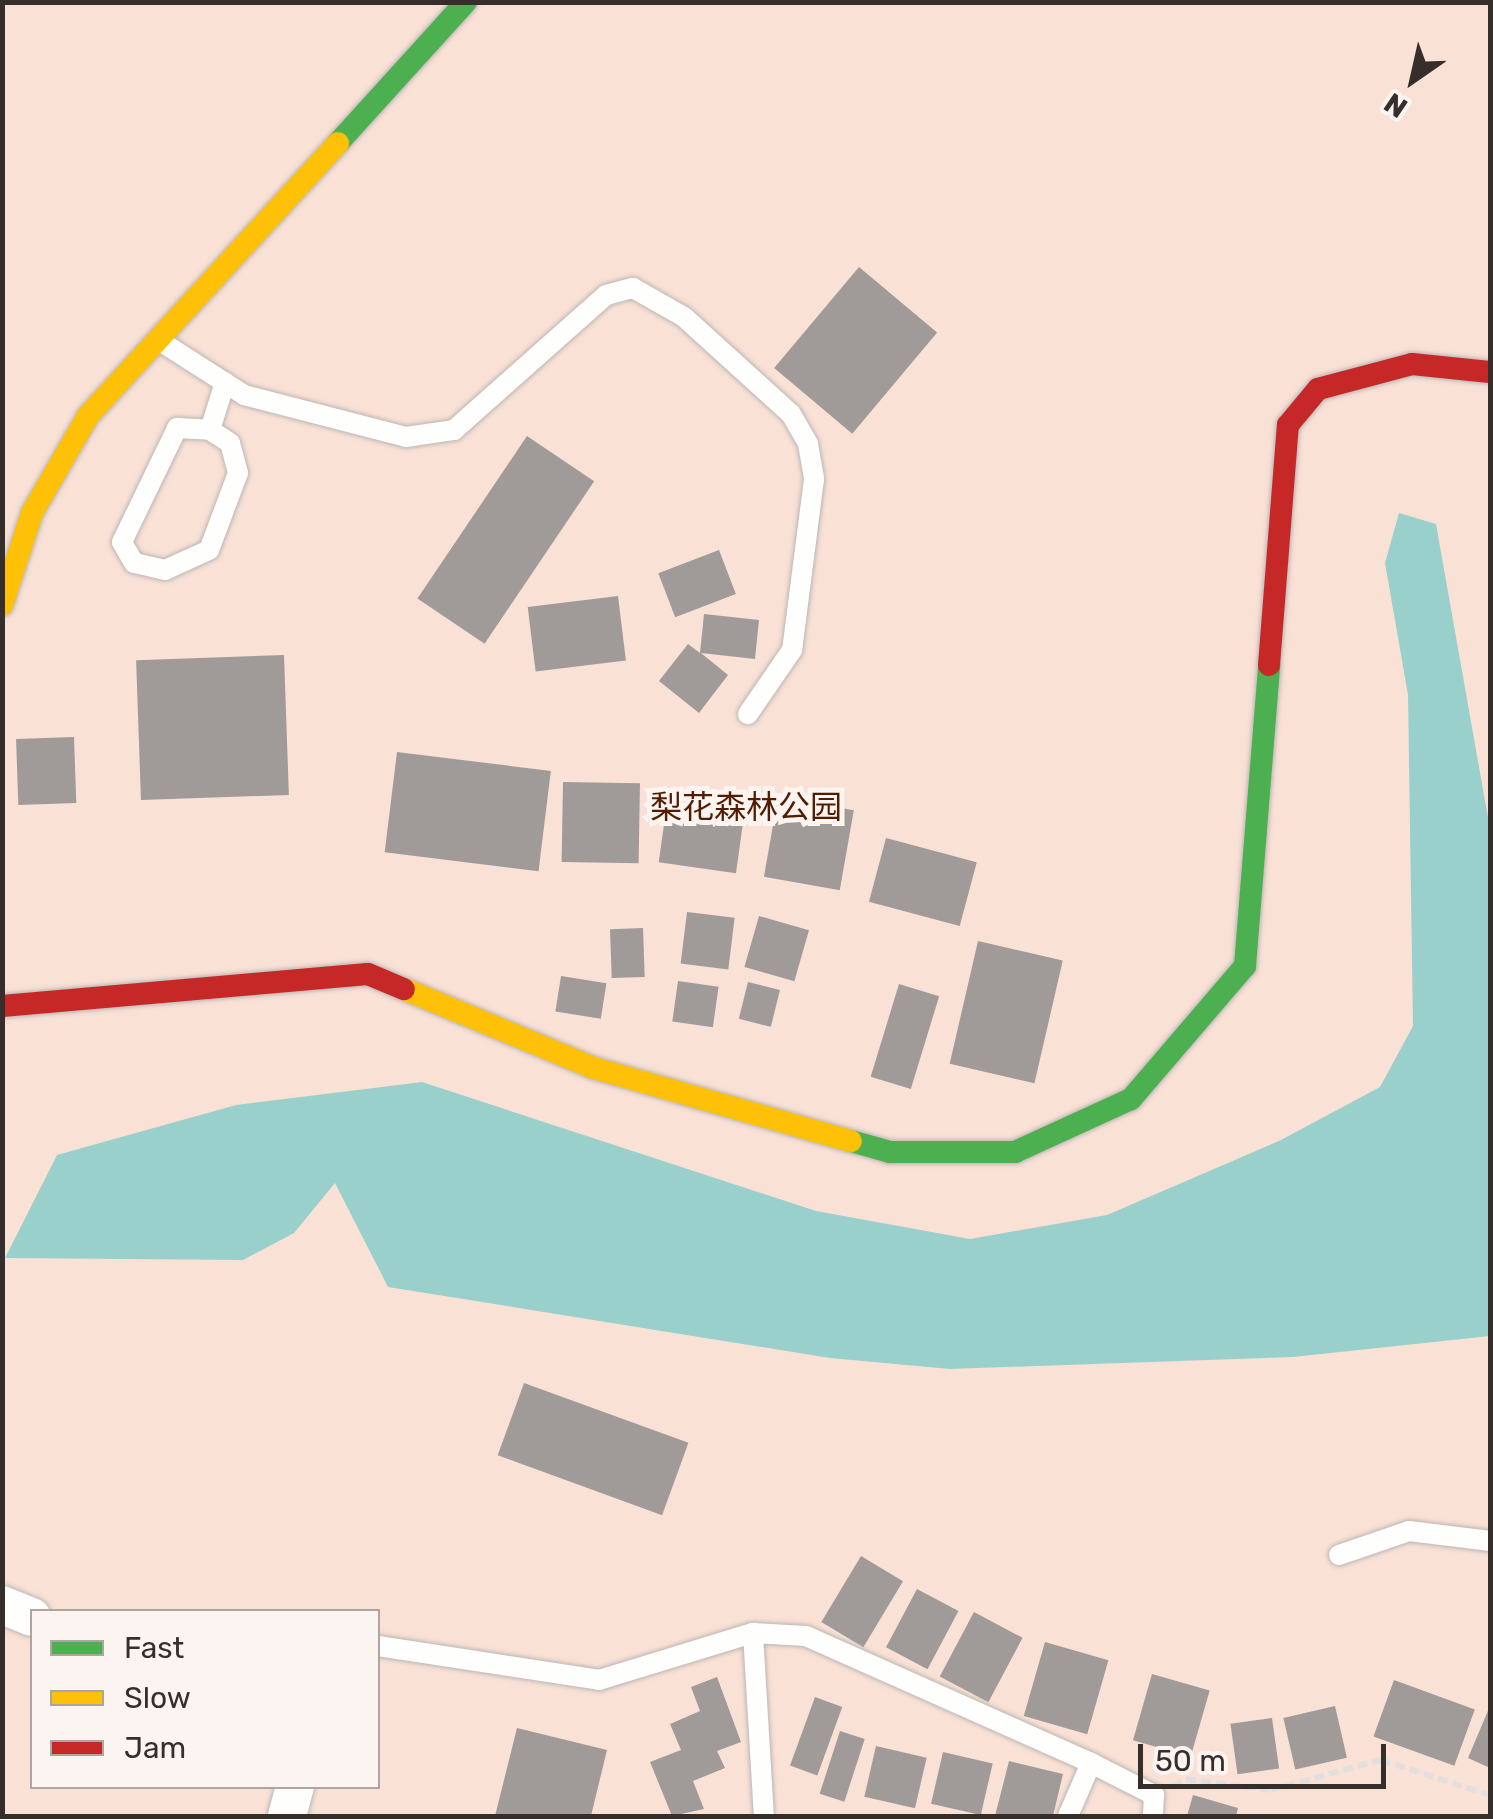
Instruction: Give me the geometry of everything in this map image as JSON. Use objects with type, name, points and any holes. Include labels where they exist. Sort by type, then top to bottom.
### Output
[{"type":"street","points":[[2,604],[32,513],[79,432],[466,2]]},
{"type":"street","points":[[2,1006],[368,974],[594,1068],[890,1152],[1015,1152],[1131,1099],[1245,966],[1288,425],[1318,389],[1412,364],[1490,372]]},
{"type":"street","points":[[2,1605],[30,1616]]},
{"type":"street","points":[[287,1816],[294,1789]]},
{"type":"lane","points":[[158,340],[244,395],[406,438],[454,430],[606,295],[633,288],[684,317],[791,414],[811,462],[792,650],[748,714]]},
{"type":"lane","points":[[210,430],[224,382]]},
{"type":"lane","points":[[178,428],[210,430],[230,443],[238,473],[208,550],[165,570],[134,564],[122,542],[178,428]]},
{"type":"lane","points":[[1339,1555],[1409,1531],[1490,1542]]},
{"type":"lane","points":[[753,1633],[764,1816]]},
{"type":"lane","points":[[380,1646],[599,1680],[753,1633],[806,1636],[1092,1762],[1153,1806]]},
{"type":"lane","points":[[1068,1816],[1092,1762]]},
{"type":"path","points":[[1153,1806],[1186,1778],[1271,1790],[1381,1760],[1490,1795]]},
{"type":"green space","name":"梨花森林公园","points":[[3,3],[1490,3],[1490,1816],[3,1816]]},
{"type":"water","points":[[1399,513],[1436,524],[1490,829],[1490,1336],[1293,1357],[950,1369],[830,1358],[388,1287],[335,1183],[294,1233],[243,1260],[5,1258],[57,1155],[236,1105],[422,1082],[816,1211],[970,1239],[1107,1215],[1279,1141],[1380,1087],[1413,1026],[1408,695],[1385,563]]},
{"type":"building","points":[[859,267],[937,333],[852,434],[774,368]]},
{"type":"building","points":[[527,436],[594,481],[485,644],[417,598]]},
{"type":"building","points":[[719,550],[736,594],[675,617],[658,573]]},
{"type":"building","points":[[618,596],[626,661],[536,672],[528,607]]},
{"type":"building","points":[[704,614],[759,620],[755,659],[701,653],[728,675],[699,713],[659,681],[688,644],[700,653]]},
{"type":"building","points":[[284,655],[289,795],[141,800],[136,660]]},
{"type":"building","points":[[74,737],[76,803],[18,805],[16,739]]},
{"type":"building","points":[[397,752],[551,771],[539,871],[385,852]]},
{"type":"building","points":[[563,782],[640,783],[639,863],[562,862]]},
{"type":"building","points":[[669,789],[746,800],[736,873],[659,862]]},
{"type":"building","points":[[778,797],[854,810],[840,890],[764,877]]},
{"type":"building","points":[[886,838],[977,862],[960,926],[869,902]]},
{"type":"building","points":[[687,912],[735,918],[728,969],[681,964]]},
{"type":"building","points":[[759,916],[809,930],[794,981],[744,967]]},
{"type":"building","points":[[643,928],[645,977],[612,978],[610,929]]},
{"type":"building","points":[[978,941],[1063,961],[1034,1083],[950,1064]]},
{"type":"building","points":[[561,976],[606,983],[601,1019],[555,1012]]},
{"type":"building","points":[[678,981],[719,987],[713,1027],[672,1022]]},
{"type":"building","points":[[748,982],[780,990],[771,1027],[739,1019]]},
{"type":"building","points":[[899,984],[939,996],[911,1089],[871,1077]]},
{"type":"building","points":[[524,1383],[688,1443],[662,1515],[498,1455]]},
{"type":"building","points":[[861,1556],[903,1581],[863,1647],[821,1622]]},
{"type":"building","points":[[917,1589],[958,1611],[928,1669],[886,1647]]},
{"type":"building","points":[[974,1612],[1023,1638],[988,1702],[940,1676]]},
{"type":"building","points":[[1045,1642],[1108,1660],[1087,1734],[1024,1716]]},
{"type":"building","points":[[1152,1674],[1210,1691],[1191,1757],[1133,1740]]},
{"type":"building","points":[[717,1677],[741,1742],[717,1751],[725,1768],[693,1781],[704,1809],[672,1816],[650,1762],[681,1750],[670,1724],[700,1711],[691,1687]]},
{"type":"building","points":[[1394,1680],[1475,1709],[1454,1766],[1373,1736]]},
{"type":"building","points":[[815,1697],[842,1707],[817,1776],[790,1766]]},
{"type":"building","points":[[1335,1706],[1347,1758],[1295,1770],[1283,1718]]},
{"type":"building","points":[[1490,1706],[1490,1768],[1468,1758]]},
{"type":"building","points":[[1272,1718],[1279,1769],[1238,1774],[1230,1724]]},
{"type":"building","points":[[517,1728],[607,1750],[591,1816],[495,1816]]},
{"type":"building","points":[[840,1731],[865,1739],[844,1802],[820,1794]]},
{"type":"building","points":[[876,1746],[927,1758],[915,1808],[864,1797]]},
{"type":"building","points":[[943,1752],[993,1763],[981,1815],[931,1804]]},
{"type":"building","points":[[1009,1761],[1063,1774],[1053,1816],[995,1816]]},
{"type":"building","points":[[1193,1795],[1238,1808],[1236,1816],[1187,1816]]},
{"type":"traffic: fast","points":[[338,143],[466,2]]},
{"type":"traffic: fast","points":[[851,1141],[890,1152],[1015,1152],[1131,1099],[1245,966],[1269,665]]},
{"type":"traffic: slow","points":[[2,605],[32,513],[88,416],[338,143]]},
{"type":"traffic: slow","points":[[404,989],[594,1068],[851,1141]]},
{"type":"traffic: jam","points":[[1269,665],[1288,425],[1318,389],[1412,364],[1490,372]]},
{"type":"traffic: jam","points":[[2,1006],[368,974],[404,989]]}]
